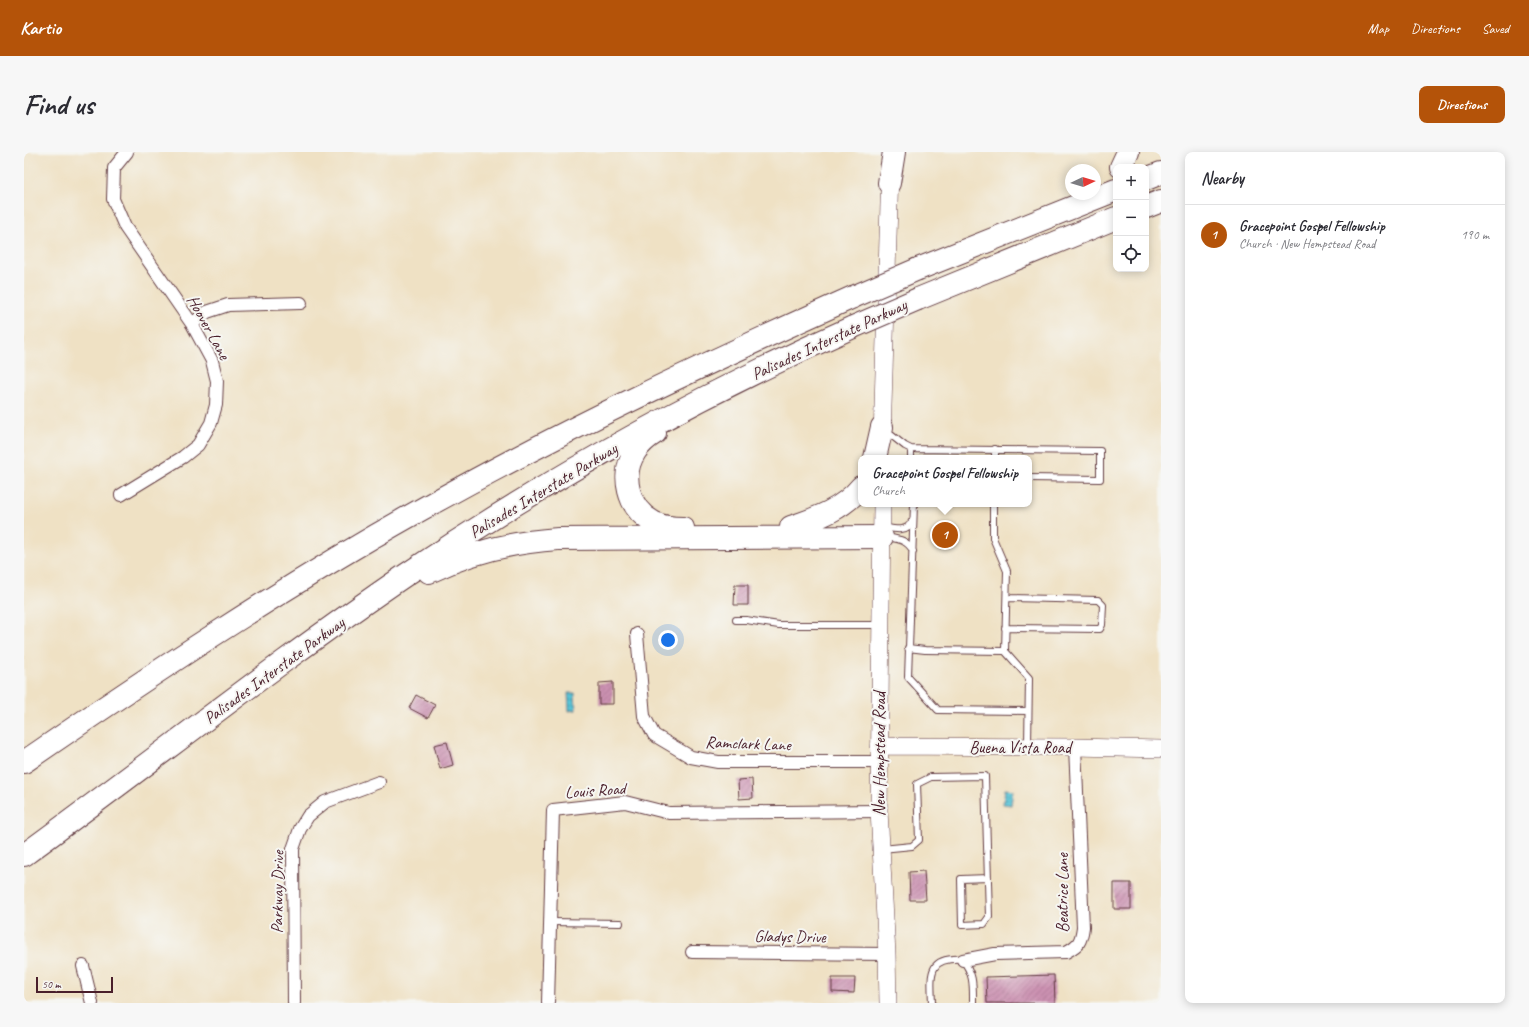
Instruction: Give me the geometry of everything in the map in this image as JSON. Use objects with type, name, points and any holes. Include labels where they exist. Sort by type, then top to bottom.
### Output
[{"type":"highway","points":[[889,183],[894,152]]},
{"type":"highway","points":[[1122,164],[1128,152]]},
{"type":"highway","points":[[1149,178],[1161,173]]},
{"type":"highway","points":[[1101,185],[1113,176]]},
{"type":"highway","name":"Palisades Interstate Parkway","points":[[24,762],[142,681],[322,567],[434,502],[515,459],[617,406],[720,357],[853,297],[947,257],[1113,191]]},
{"type":"highway","points":[[947,257],[1071,200]]},
{"type":"highway","points":[[1149,206],[1161,202]]},
{"type":"highway","name":"Palisades Interstate Parkway","points":[[24,855],[313,641],[431,558],[534,493],[633,436],[768,366],[918,298],[1113,219]]},
{"type":"highway","points":[[768,366],[646,440],[637,448],[628,469],[627,482],[630,495],[637,508],[646,518],[672,528],[791,527],[882,532]]},
{"type":"highway","points":[[876,455],[882,427]]},
{"type":"highway","points":[[791,527],[823,516],[834,510],[858,490]]},
{"type":"highway","points":[[313,641],[439,567],[473,554],[509,545],[533,541],[570,538],[882,532]]},
{"type":"street","name":"Hoover Lane","points":[[122,495],[183,457],[198,445],[210,424],[216,405],[217,381],[212,361],[192,324],[125,226],[113,199],[114,168],[127,152]]},
{"type":"street","points":[[882,455],[890,152]]},
{"type":"street","points":[[192,324],[207,312],[228,305],[301,303]]},
{"type":"street","name":"New Hempstead Road","points":[[882,507],[879,811],[888,1003]]},
{"type":"street","name":"Ramclark Lane","points":[[637,634],[644,716],[654,735],[691,758],[718,762],[879,754]]},
{"type":"street","name":"Buena Vista Road","points":[[879,754],[1028,747],[1161,749]]},
{"type":"street","name":"Beatrice Lane","points":[[963,960],[995,954],[1066,952],[1077,947],[1081,938],[1082,928],[1075,747]]},
{"type":"street","name":"Parkway Drive","points":[[294,1003],[293,849],[300,829],[308,816],[325,802],[379,782]]},
{"type":"street","name":"Louis Road","points":[[548,1003],[553,810],[626,802],[669,813],[879,811]]},
{"type":"street","name":"Gladys Drive","points":[[692,952],[886,954]]},
{"type":"street","points":[[83,966],[92,1003]]},
{"type":"lane","points":[[882,427],[905,446],[911,449],[1100,450],[1100,479],[1032,478]]},
{"type":"lane","points":[[911,449],[911,455]]},
{"type":"lane","points":[[995,449],[995,455]]},
{"type":"lane","points":[[914,507],[908,677],[938,710],[1028,711]]},
{"type":"lane","points":[[994,507],[993,538],[1007,571],[1005,651],[1029,678],[1028,747]]},
{"type":"lane","points":[[882,532],[895,529],[905,529],[909,527],[913,518]]},
{"type":"lane","points":[[882,532],[908,543],[913,551]]},
{"type":"lane","points":[[1005,628],[1100,629],[1102,625],[1103,605],[1098,600],[1007,598]]},
{"type":"lane","points":[[736,620],[779,625],[880,625]]},
{"type":"lane","points":[[908,648],[925,650],[1005,651]]},
{"type":"lane","points":[[881,849],[912,846],[919,840],[917,784],[931,777],[985,776],[988,878],[989,917],[984,924],[962,926],[961,879],[988,878]]},
{"type":"lane","points":[[550,922],[620,923]]},
{"type":"lane","points":[[932,1003],[931,977],[936,964],[944,960],[953,959],[963,960],[968,967],[972,980],[973,1003]]},
{"type":"water","points":[[568,693],[575,693],[576,710],[569,711]]},
{"type":"water","points":[[1005,789],[1013,790],[1011,805],[1003,804]]},
{"type":"building","points":[[735,585],[748,585],[748,605],[734,605]]},
{"type":"building","points":[[613,682],[613,704],[599,704],[599,683]]},
{"type":"building","points":[[416,695],[435,705],[428,718],[409,708]]},
{"type":"building","points":[[447,742],[453,765],[440,769],[434,745]]},
{"type":"building","points":[[752,779],[753,798],[739,799],[738,780]]},
{"type":"building","points":[[924,871],[926,900],[910,900],[909,872]]},
{"type":"building","points":[[1114,883],[1131,883],[1131,909],[1114,909]]},
{"type":"building","points":[[1054,975],[1055,1003],[987,1003],[986,977]]},
{"type":"building","points":[[832,978],[855,978],[854,993],[832,992]]},
{"type":"place","name":"Gracepoint Gospel Fellowship","points":[[945,535]]}]
